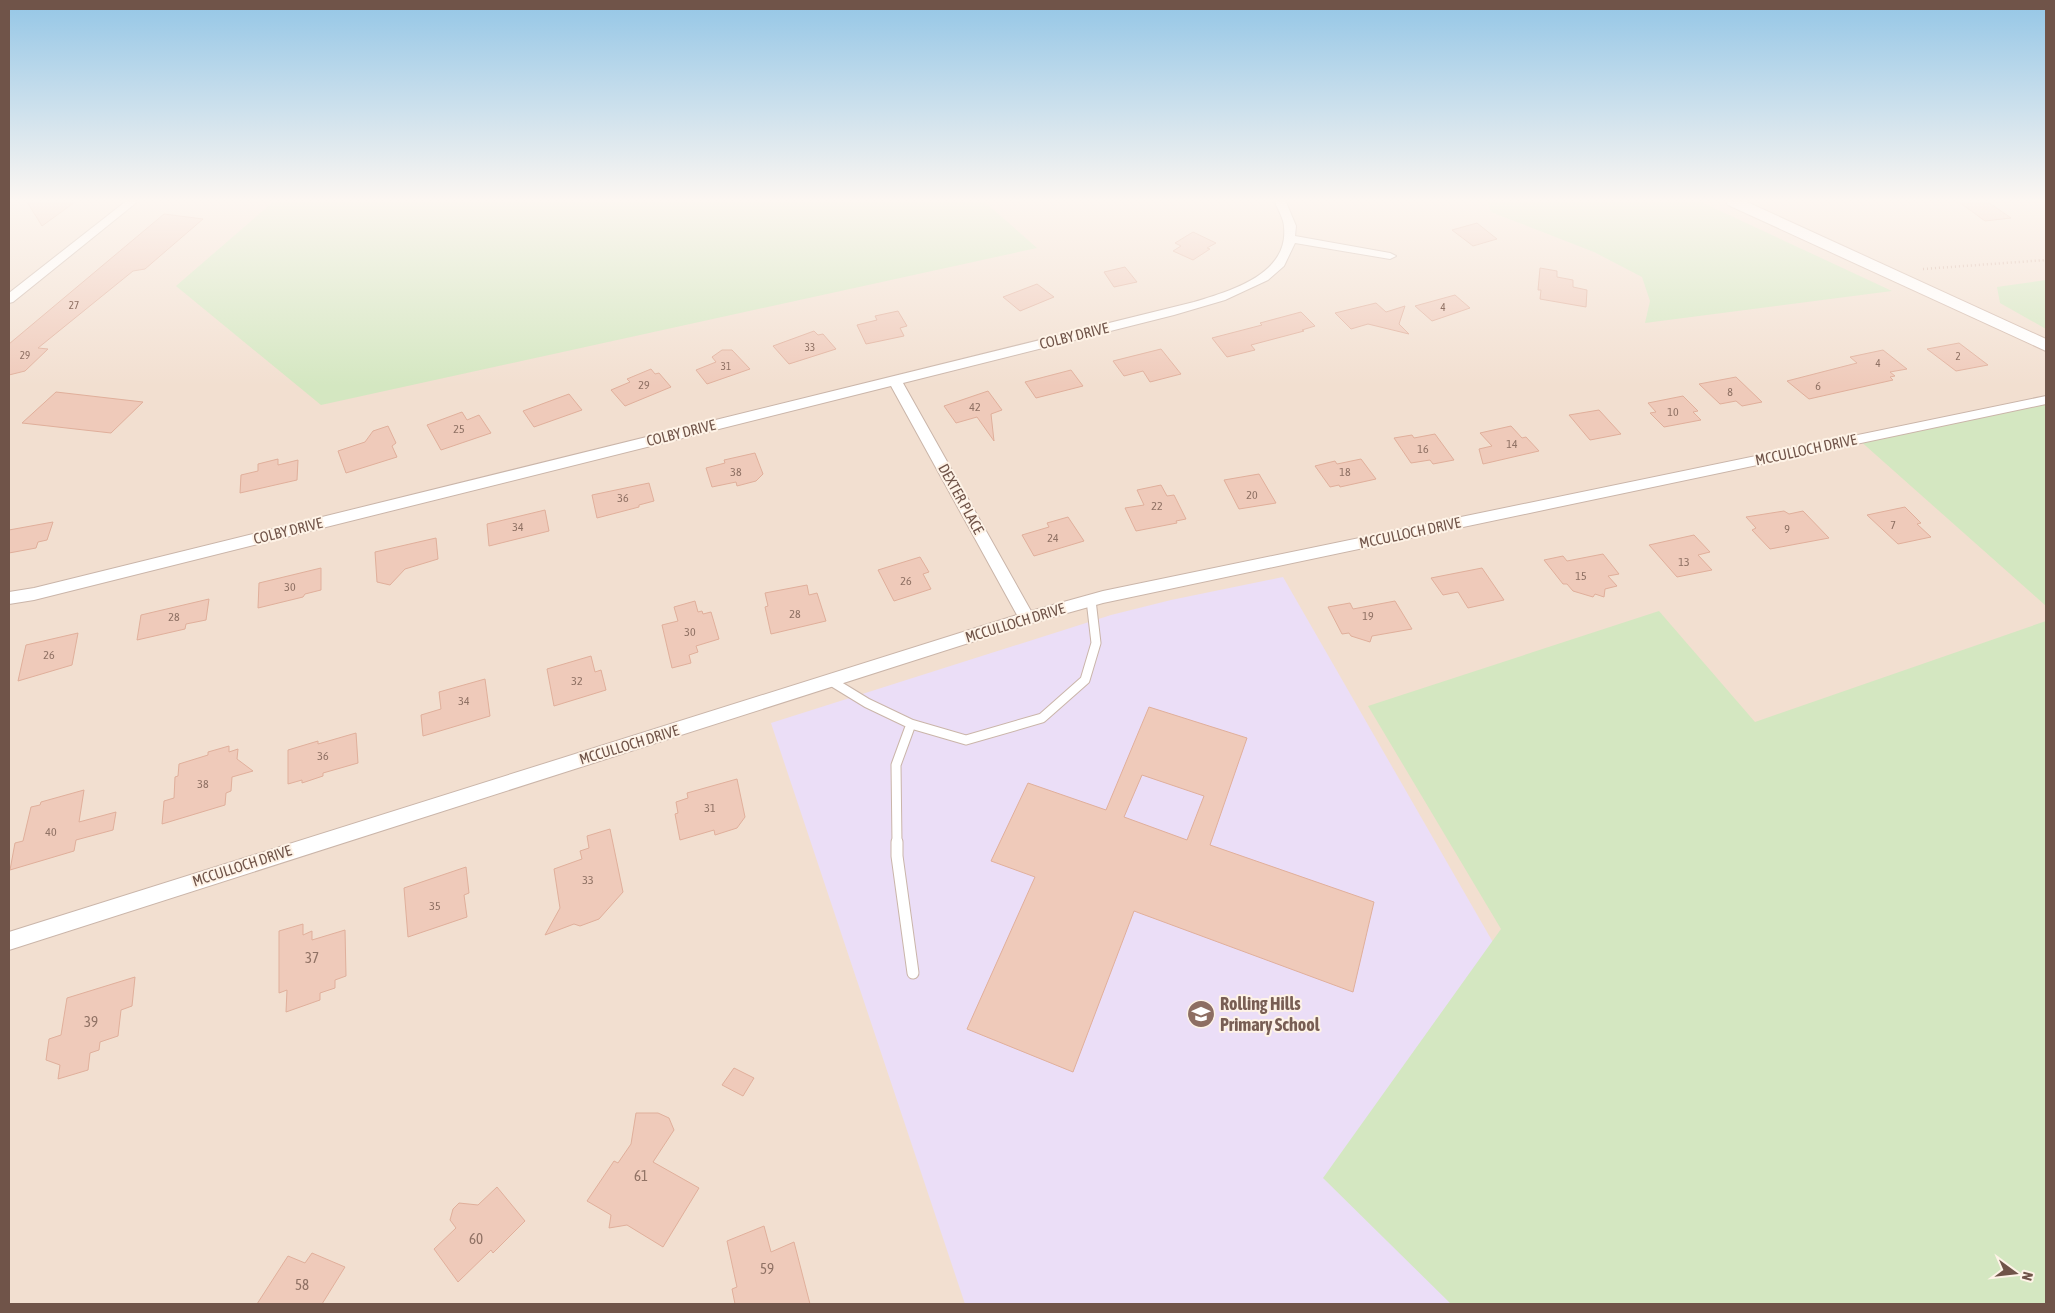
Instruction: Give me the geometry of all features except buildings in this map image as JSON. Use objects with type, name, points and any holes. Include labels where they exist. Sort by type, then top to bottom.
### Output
[{"type":"main road","points":[[1866,263],[2046,346]]},
{"type":"street","points":[[9,299],[54,263]]},
{"type":"street","name":"COLBY DRIVE","points":[[9,598],[54,589],[894,379],[1101,330],[1230,295],[1258,282],[1280,263]]},
{"type":"street","name":"DEXTER PLACE","points":[[894,379],[1027,618]]},
{"type":"street","name":"MCCULLOCH DRIVE","points":[[9,941],[1027,618],[1092,600],[2046,400]]},
{"type":"lane","points":[[831,681],[867,703],[911,724],[966,740],[1042,718],[1085,680],[1096,643],[1092,600]]},
{"type":"lane","points":[[911,724],[896,765],[897,856],[913,973]]},
{"type":"path","points":[[1885,272],[2002,263]]},
{"type":"shaded area","points":[[9,263],[2046,263],[2046,1304],[9,1304]]},
{"type":"shaded area","name":"Rolling Hills Primary School","points":[[1283,577],[1701,1304],[965,1304],[771,723],[1111,615],[1171,600]]},
{"type":"green space","points":[[202,263],[967,263],[321,405],[176,286]]},
{"type":"green space","points":[[1616,263],[1832,263],[1892,291],[1645,323],[1650,301],[1642,277]]},
{"type":"green space","points":[[2046,280],[2046,329],[2000,303],[1997,287]]},
{"type":"green space","points":[[2046,400],[2046,606],[1858,439]]},
{"type":"green space","points":[[1659,611],[1755,722],[2046,621],[2046,1304],[1451,1304],[1323,1178],[1501,929],[1368,706]]},
{"type":"place","name":"Rolling Hills Primary School","points":[[1201,1014]]}]
